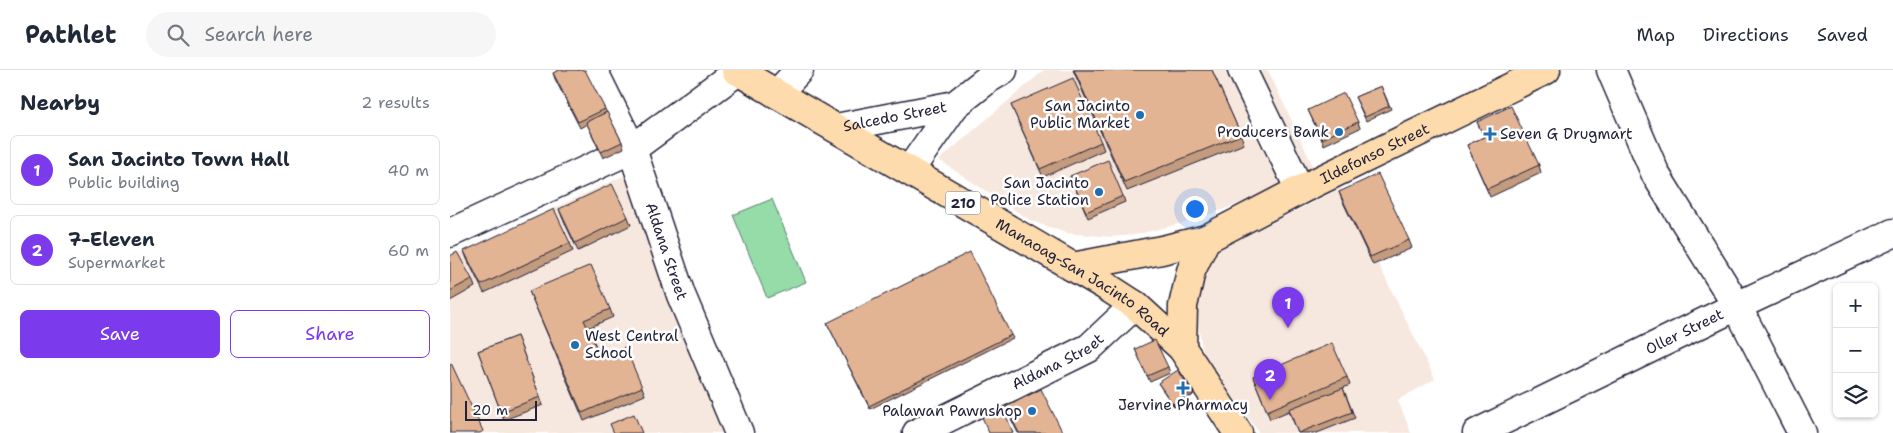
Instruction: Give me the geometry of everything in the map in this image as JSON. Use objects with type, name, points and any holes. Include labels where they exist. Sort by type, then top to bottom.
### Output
[{"type":"main road","name":"Manaoag-San Jacinto Road","points":[[737,70],[1135,305],[1182,348],[1238,433]]},
{"type":"main road","name":"Ildefonso Street","points":[[1072,267],[1162,250],[1206,239],[1300,190],[1546,70]]},
{"type":"main road","points":[[1182,348],[1183,306],[1191,272],[1206,239]]},
{"type":"street","name":"Aldana Street","points":[[593,70],[632,149],[681,295],[739,433]]},
{"type":"street","points":[[450,233],[632,149],[737,70]]},
{"type":"street","points":[[777,94],[799,70]]},
{"type":"street","name":"Salcedo Street","points":[[909,171],[955,105],[1002,70]]},
{"type":"street","points":[[1242,70],[1300,190]]},
{"type":"street","points":[[1611,70],[1656,175],[1737,306],[1802,433]]},
{"type":"street","name":"Salcedo Street","points":[[836,128],[955,105]]},
{"type":"street","name":"Oller Street","points":[[1477,433],[1737,306],[1893,233]]},
{"type":"street","name":"Aldana Street","points":[[917,433],[1089,348],[1135,305]]},
{"type":"shaded area","name":"San Jacinto Public Market","points":[[1044,70],[1268,70],[1313,166],[1277,190],[1191,221],[1135,235],[1110,237],[1066,233],[1031,221],[939,160]]},
{"type":"shaded area","name":"West Central School","points":[[625,175],[738,433],[450,433],[450,257]]},
{"type":"shaded area","points":[[1341,188],[1435,379],[1398,400],[1411,433],[1259,433],[1203,353],[1196,314],[1199,283],[1208,264],[1220,249]]},
{"type":"green space","points":[[772,199],[806,282],[767,298],[733,215]]},
{"type":"building","points":[[559,70],[585,70],[605,109],[578,122],[553,73]]},
{"type":"building","points":[[1074,70],[1212,70],[1241,135],[1124,182]]},
{"type":"building","points":[[1073,78],[1101,142],[1040,169],[1011,105]]},
{"type":"building","points":[[1381,86],[1389,106],[1365,117],[1355,97]]},
{"type":"building","points":[[1344,93],[1358,122],[1322,139],[1308,110]]},
{"type":"building","points":[[1511,106],[1539,165],[1487,189],[1467,145],[1484,137],[1477,122]]},
{"type":"building","points":[[607,112],[622,142],[601,152],[586,122]]},
{"type":"building","name":"San Jacinto Police Station","points":[[1108,160],[1123,196],[1086,212],[1070,176]]},
{"type":"building","points":[[1378,174],[1409,240],[1370,257],[1339,192]]},
{"type":"building","points":[[612,184],[628,217],[575,243],[559,209]]},
{"type":"building","points":[[554,209],[570,243],[481,285],[464,251]]},
{"type":"building","points":[[457,252],[472,279],[450,291],[450,256]]},
{"type":"building","points":[[970,252],[1011,335],[869,406],[827,323]]},
{"type":"building","points":[[591,265],[610,309],[584,320],[601,358],[625,347],[642,387],[582,413],[529,291]]},
{"type":"building","points":[[517,336],[540,397],[501,412],[478,351]]},
{"type":"building","points":[[1155,340],[1168,367],[1147,376],[1135,349]]},
{"type":"building","points":[[1332,343],[1347,377],[1267,411],[1253,377]]},
{"type":"building","points":[[451,363],[483,431],[480,433],[450,433]]},
{"type":"building","points":[[1178,370],[1192,391],[1173,404],[1158,383]]},
{"type":"building","points":[[1343,388],[1352,412],[1298,433],[1289,409]]},
{"type":"building","points":[[1041,389],[1063,433],[1019,433],[1006,407]]},
{"type":"building","points":[[1003,408],[1013,433],[989,433],[982,417]]},
{"type":"building","points":[[634,414],[642,433],[614,433],[610,424]]},
{"type":"place","name":"San Jacinto Public Market","points":[[1140,115]]},
{"type":"place","name":"Producers Bank","points":[[1339,132]]},
{"type":"place","name":"Seven G Drugmart","points":[[1490,134]]},
{"type":"place","name":"San Jacinto Police Station","points":[[1099,192]]},
{"type":"place","name":"San Jacinto Town Hall","points":[[1288,328]]},
{"type":"place","name":"West Central School","points":[[575,345]]},
{"type":"place","name":"Jervine Pharmacy","points":[[1183,388]]},
{"type":"place","name":"7-Eleven","points":[[1270,400]]},
{"type":"place","name":"Palawan Pawnshop","points":[[1032,411]]}]
